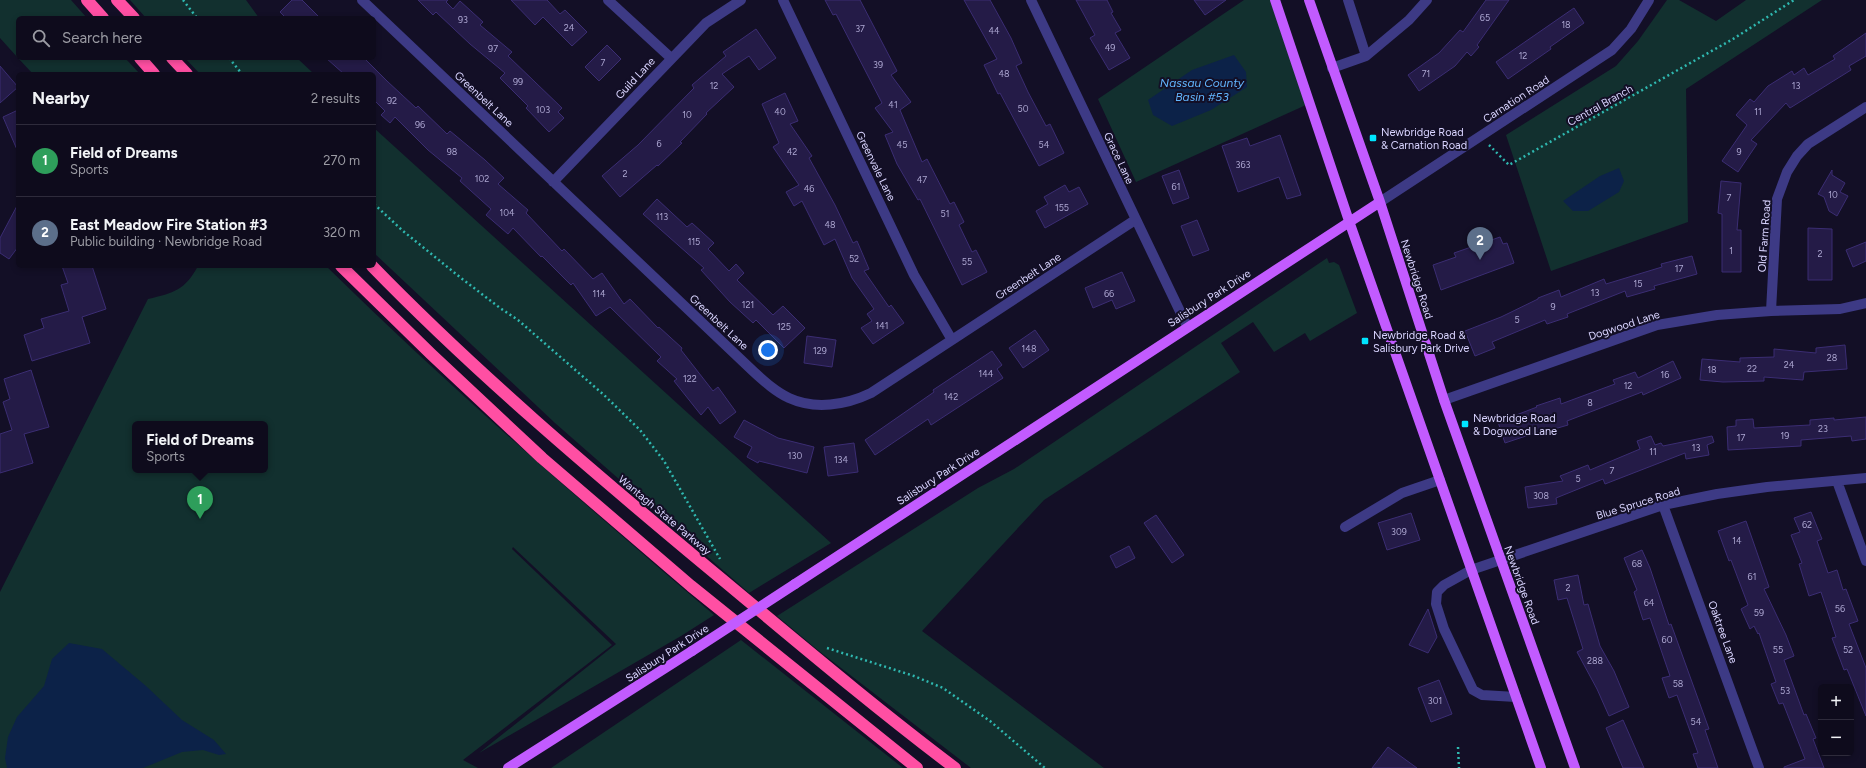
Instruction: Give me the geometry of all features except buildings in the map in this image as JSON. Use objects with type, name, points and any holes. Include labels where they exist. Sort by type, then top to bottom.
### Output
[{"type":"highway","points":[[87,0],[101,16]]},
{"type":"highway","points":[[117,0],[132,16]]},
{"type":"highway","points":[[142,60],[152,72]]},
{"type":"highway","points":[[174,60],[185,72]]},
{"type":"highway","points":[[343,268],[431,354],[542,458],[691,586],[917,768]]},
{"type":"highway","name":"Wantagh State Parkway","points":[[374,268],[396,291],[506,394],[624,498],[870,703],[955,768]]},
{"type":"main road","points":[[1275,0],[1349,222],[1541,768]]},
{"type":"main road","name":"Newbridge Road","points":[[1309,0],[1380,202],[1444,400],[1575,768]]},
{"type":"main road","name":"Salisbury Park Drive","points":[[508,768],[692,651],[1187,326],[1380,202]]},
{"type":"street","name":"Greenbelt Lane","points":[[362,0],[754,372],[771,387],[789,398],[802,402],[826,406],[856,400],[870,393],[1136,220]]},
{"type":"street","points":[[608,0],[671,58]]},
{"type":"street","name":"Guild Lane","points":[[553,182],[706,23],[741,0]]},
{"type":"street","name":"Greenvale Lane","points":[[783,0],[914,275],[952,340]]},
{"type":"street","name":"Grace Lane","points":[[1031,0],[1187,326]]},
{"type":"street","points":[[1348,0],[1366,56]]},
{"type":"street","points":[[1332,68],[1366,56],[1409,20],[1427,0]]},
{"type":"street","name":"Carnation Road","points":[[1380,202],[1612,50],[1631,29],[1649,0]]},
{"type":"street","name":"Old Farm Road","points":[[1771,311],[1778,199],[1787,172],[1797,156],[1808,144],[1866,107]]},
{"type":"street","name":"Dogwood Lane","points":[[1444,400],[1657,325],[1717,315],[1771,311],[1840,309],[1866,303]]},
{"type":"street","name":"Blue Spruce Road","points":[[1516,697],[1482,694],[1474,690],[1444,629],[1436,604],[1437,592],[1444,585],[1471,570],[1663,505],[1717,494],[1767,487],[1866,478]]},
{"type":"street","points":[[1345,527],[1402,493],[1440,480]]},
{"type":"street","points":[[1837,481],[1866,561]]},
{"type":"street","name":"Oaktree Lane","points":[[1663,505],[1759,768]]},
{"type":"path","points":[[183,0],[195,16]]},
{"type":"path","name":"Central Branch","points":[[1481,136],[1509,165],[1733,39],[1794,0]]},
{"type":"path","points":[[231,60],[240,72]]},
{"type":"path","points":[[376,206],[403,231],[461,278],[518,320],[604,395],[640,430],[664,461],[718,556],[723,562]]},
{"type":"path","points":[[822,645],[828,649],[914,676],[943,688],[990,721],[1045,768]]},
{"type":"path","points":[[1458,747],[1459,768]]},
{"type":"green space","points":[[0,0],[71,0],[85,16],[16,16],[16,56],[0,38]]},
{"type":"green space","points":[[130,0],[246,0],[258,16],[144,16]]},
{"type":"green space","points":[[1244,0],[1270,0],[1306,105],[1136,182],[1098,99]]},
{"type":"green space","points":[[1667,0],[1679,0],[1716,21],[1746,0],[1822,0],[1686,89],[1688,222],[1551,271],[1506,135],[1616,66],[1638,41]]},
{"type":"green space","points":[[20,60],[127,60],[138,72],[31,72]]},
{"type":"green space","points":[[187,60],[299,60],[312,72],[198,72]]},
{"type":"green space","points":[[376,130],[831,543],[749,593],[555,423],[376,255]]},
{"type":"green space","points":[[1327,258],[1329,263],[1334,262],[1339,265],[1357,313],[1310,341],[1305,333],[1274,352],[1253,322],[1221,343],[1240,372],[1044,500],[922,631],[1104,768],[971,768],[819,651],[777,616],[978,488],[1014,469]]},
{"type":"green space","points":[[197,268],[328,268],[468,400],[714,615],[681,636],[479,753],[616,644],[513,547],[512,549],[612,645],[463,760],[478,768],[0,768],[0,592],[148,299],[172,292],[188,280]]},
{"type":"green space","points":[[741,640],[903,768],[551,768]]},
{"type":"water","name":"Nassau County Basin #53","points":[[1234,55],[1246,72],[1247,87],[1211,110],[1172,126],[1153,115],[1148,100],[1192,70]]},
{"type":"water","points":[[1619,168],[1624,181],[1619,192],[1588,211],[1573,211],[1563,201],[1600,176]]},
{"type":"water","points":[[69,643],[102,649],[146,686],[182,720],[214,740],[226,754],[219,755],[203,750],[182,752],[143,768],[7,768],[5,758],[8,737],[17,717],[44,686],[52,659]]},
{"type":"place","name":"Newbridge Road & Carnation Road","points":[[1373,138]]},
{"type":"place","name":"East Meadow Fire Station #3","points":[[1480,260]]},
{"type":"place","name":"Newbridge Road & Salisbury Park Drive","points":[[1365,341]]},
{"type":"place","name":"Newbridge Road & Dogwood Lane","points":[[1465,424]]},
{"type":"place","name":"Field of Dreams","points":[[200,519]]}]
